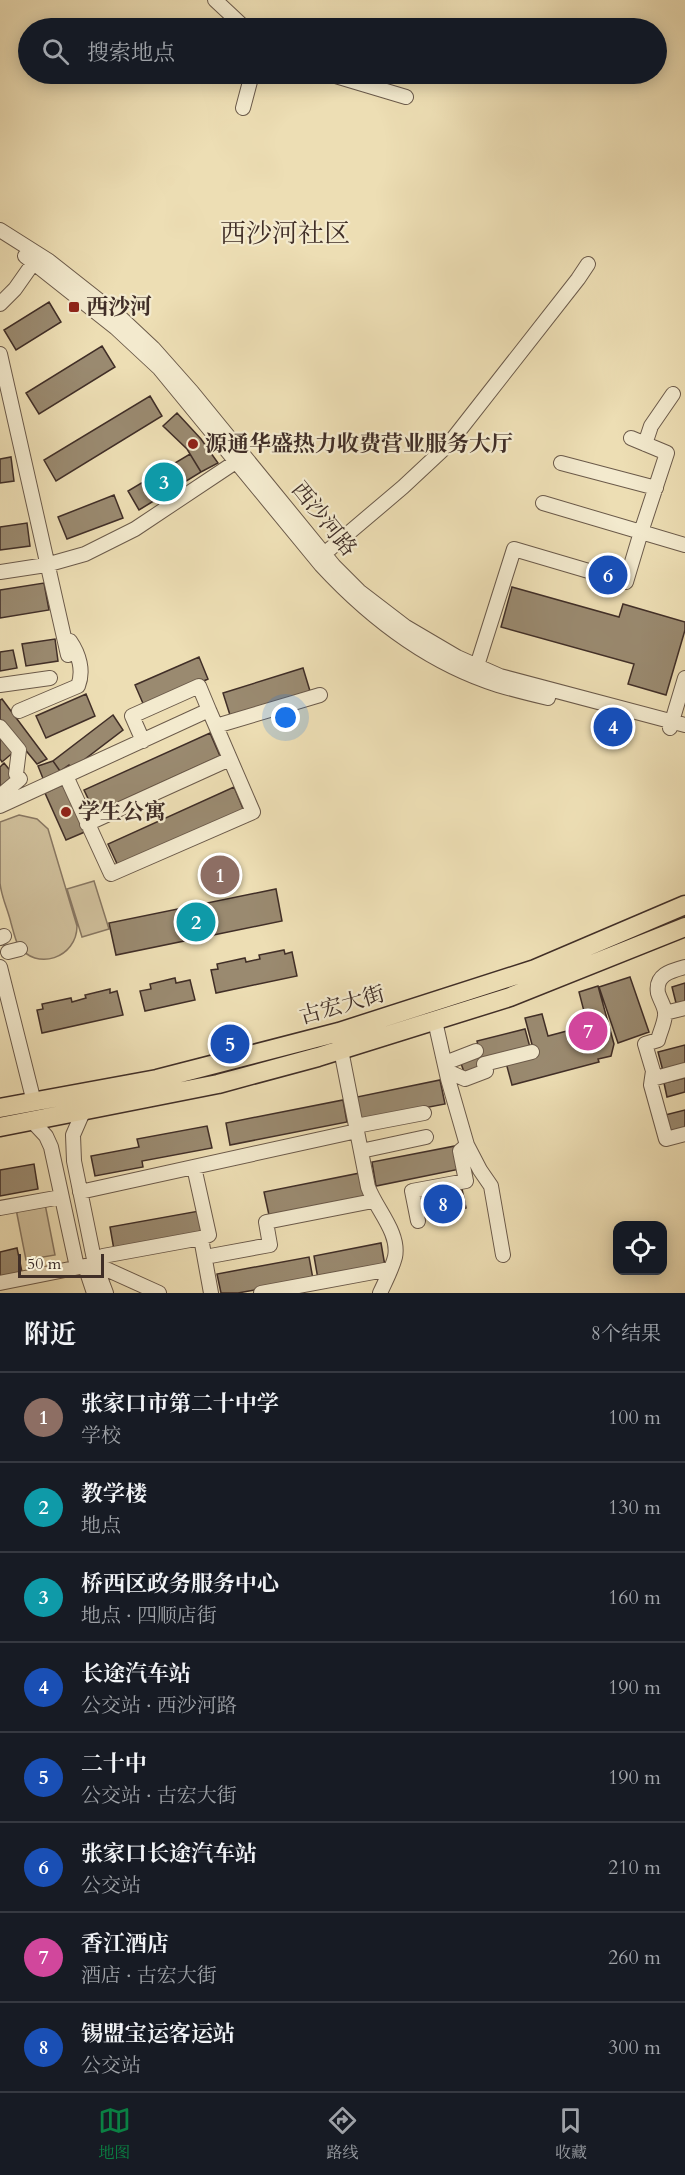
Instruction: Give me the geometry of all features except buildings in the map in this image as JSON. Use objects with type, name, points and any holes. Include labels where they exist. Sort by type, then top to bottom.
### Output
[{"type":"main road","name":"古宏大街","points":[[0,1108],[157,1079],[339,1032],[535,969],[685,904]]},
{"type":"main road","name":"古宏大街","points":[[0,1127],[218,1084],[341,1050],[553,981],[685,927]]},
{"type":"street","points":[[215,0],[234,18]]},
{"type":"street","points":[[243,108],[249,84]]},
{"type":"street","points":[[362,84],[406,97]]},
{"type":"street","name":"西沙河路","points":[[0,230],[49,261],[120,317],[153,348],[192,392],[321,565],[349,596],[415,646],[454,667],[475,670]]},
{"type":"street","name":"西沙河路","points":[[0,241],[34,262],[116,327],[159,368],[359,591],[406,627],[457,657],[497,685],[676,726],[685,734]]},
{"type":"street","points":[[0,304],[15,289],[34,262]]},
{"type":"street","points":[[324,554],[403,487],[448,445],[588,264]]},
{"type":"street","points":[[0,354],[68,655]]},
{"type":"street","points":[[645,444],[651,426],[673,394]]},
{"type":"street","points":[[475,670],[513,549],[626,582],[667,453],[631,438]]},
{"type":"street","points":[[0,572],[46,565],[85,554],[135,529],[241,459]]},
{"type":"street","points":[[561,463],[656,488]]},
{"type":"street","points":[[543,503],[685,545]]},
{"type":"street","points":[[19,711],[78,686],[81,679],[79,660],[72,644],[63,634]]},
{"type":"street","points":[[0,685],[50,678]]},
{"type":"street","points":[[676,726],[685,678]]},
{"type":"street","points":[[66,776],[111,874],[253,812],[199,686],[132,716],[143,741]]},
{"type":"street","points":[[216,726],[320,695]]},
{"type":"street","points":[[9,794],[66,776],[210,710]]},
{"type":"street","points":[[0,727],[19,750],[16,774],[20,779],[0,806]]},
{"type":"street","points":[[87,824],[230,759]]},
{"type":"street","points":[[685,967],[665,974],[658,983],[658,993],[665,1013],[658,1040],[645,1044],[653,1071],[651,1085],[666,1139],[685,1134]]},
{"type":"street","points":[[4,968],[34,1102]]},
{"type":"street","points":[[665,1013],[685,1008]]},
{"type":"street","points":[[435,1021],[467,1145],[491,1186],[503,1255]]},
{"type":"street","points":[[341,1050],[368,1187],[373,1201],[386,1221],[396,1248],[394,1259],[380,1293]]},
{"type":"street","points":[[446,1067],[476,1051]]},
{"type":"street","points":[[446,1067],[465,1079],[486,1071],[484,1064],[532,1052]]},
{"type":"street","points":[[652,1078],[685,1070]]},
{"type":"street","points":[[82,1112],[73,1135],[85,1266],[106,1293]]},
{"type":"street","points":[[80,1192],[424,1113]]},
{"type":"street","points":[[32,1121],[46,1136],[51,1147],[61,1197],[94,1293]]},
{"type":"street","points":[[361,1151],[426,1137]]},
{"type":"street","points":[[418,1221],[412,1191],[466,1181],[460,1151],[467,1145]]},
{"type":"street","points":[[0,1282],[85,1266],[103,1256],[209,1235],[194,1167]]},
{"type":"street","points":[[0,1208],[61,1197]]},
{"type":"street","points":[[205,1257],[270,1245],[266,1222],[373,1201]]},
{"type":"street","points":[[201,1238],[211,1293]]},
{"type":"street","points":[[85,1266],[159,1293]]},
{"type":"street","points":[[261,1293],[390,1269]]},
{"type":"shaded area","points":[[19,815],[37,819],[48,829],[77,926],[70,946],[54,958],[35,958],[18,945],[2,893],[0,822]]},
{"type":"shaded area","points":[[94,881],[109,929],[82,937],[67,889]]},
{"type":"shaded area","points":[[45,1204],[55,1255],[26,1260],[16,1209]]},
{"type":"place","name":"西沙河","points":[[74,307]]},
{"type":"place","name":"源通华盛热力收费营业服务大厅","points":[[193,444]]},
{"type":"place","name":"桥西区政务服务中心","points":[[164,482]]},
{"type":"place","name":"张家口长途汽车站","points":[[608,575]]},
{"type":"place","name":"长途汽车站","points":[[613,727]]},
{"type":"place","name":"学生公寓","points":[[66,812]]},
{"type":"place","name":"张家口市第二十中学","points":[[220,875]]},
{"type":"place","name":"教学楼","points":[[196,922]]},
{"type":"place","name":"香江酒店","points":[[588,1031]]},
{"type":"place","name":"二十中","points":[[230,1044]]},
{"type":"place","name":"锡盟宝运客运站","points":[[443,1204]]},
{"type":"district","name":"西沙河社区","points":[[285,233]]}]
